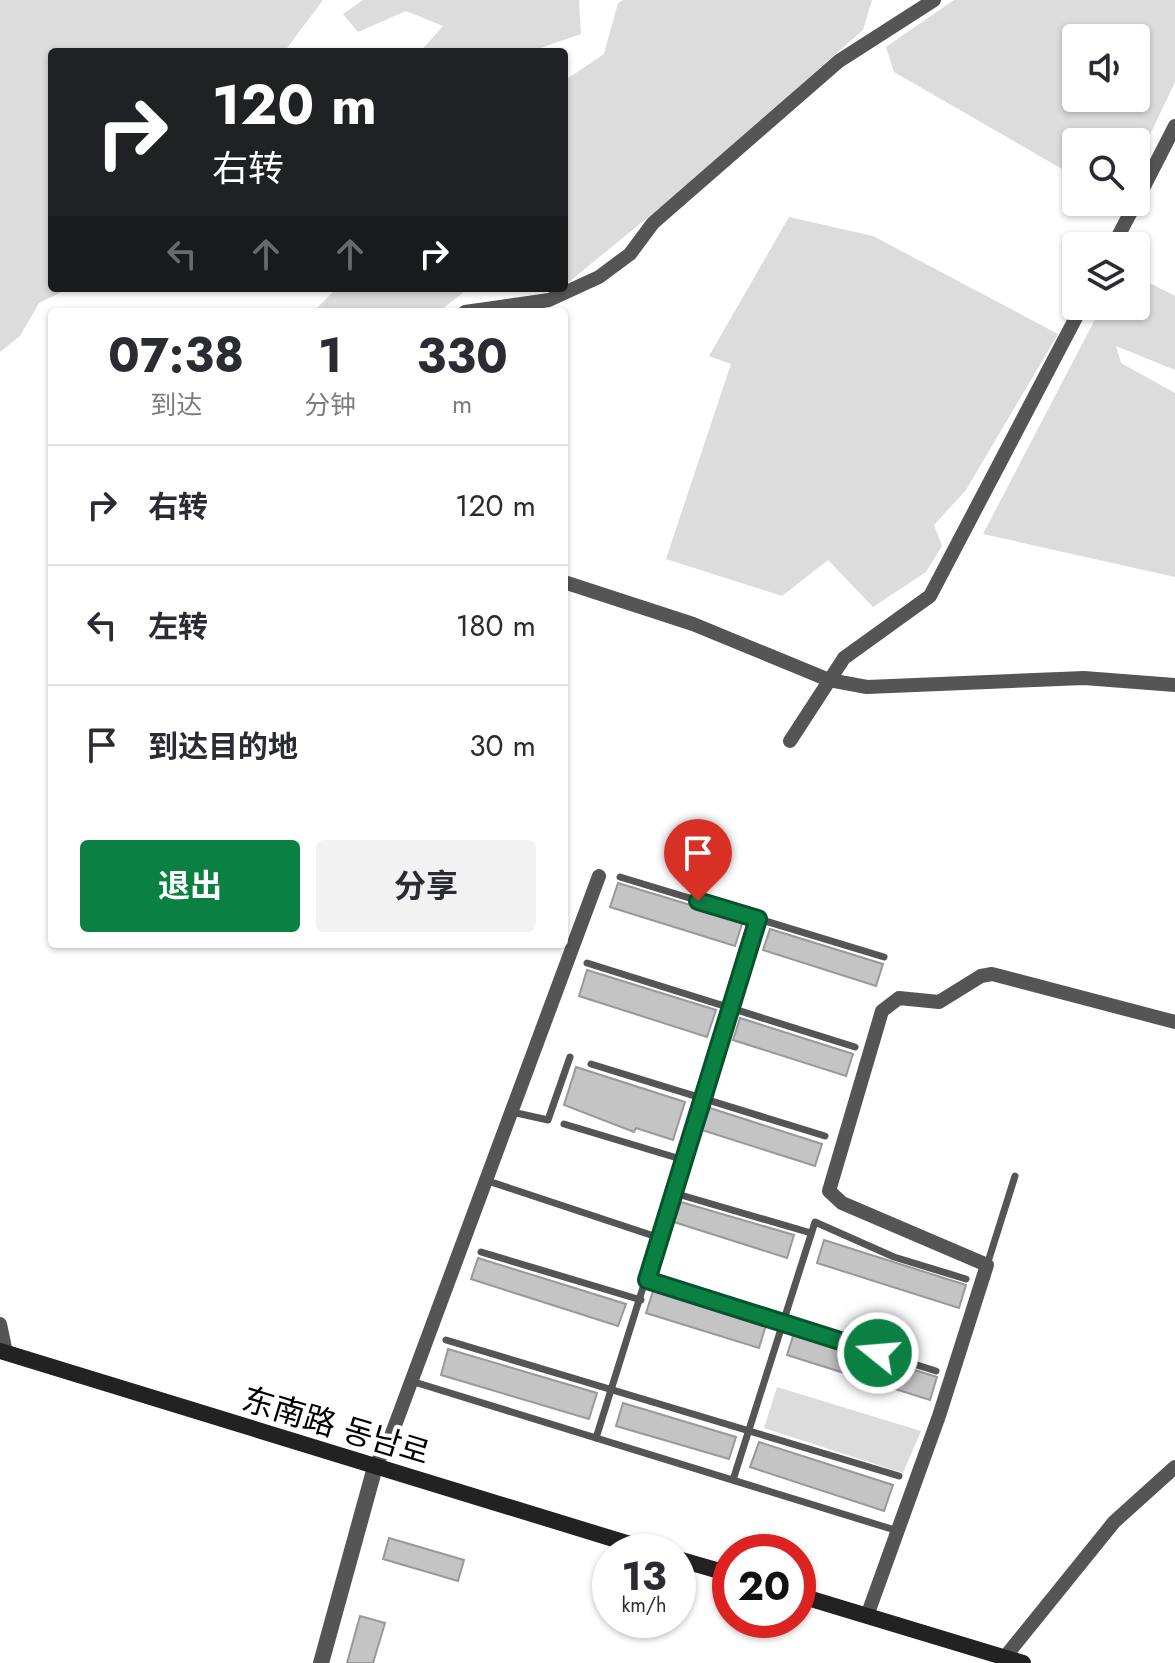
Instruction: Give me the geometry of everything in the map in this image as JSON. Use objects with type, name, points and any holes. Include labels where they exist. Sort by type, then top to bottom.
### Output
[{"type":"main road","name":"东南路 동남로","points":[[3,1352],[596,1534]]},
{"type":"main road","points":[[816,1600],[1003,1660],[1023,1663]]},
{"type":"street","points":[[568,291],[599,277],[630,254],[653,223],[839,61],[934,0]]},
{"type":"street","points":[[1150,175],[1175,126]]},
{"type":"street","points":[[493,308],[549,300],[566,292]]},
{"type":"street","points":[[790,741],[844,658],[930,596],[1075,320]]},
{"type":"street","points":[[568,583],[693,624],[829,680],[867,687],[1084,678],[1175,685]]},
{"type":"street","points":[[321,1663],[375,1467],[391,1436],[599,876]]},
{"type":"street","points":[[867,1616],[987,1265],[842,1203],[829,1191],[882,1011],[899,998],[939,1002],[981,976],[992,974],[1175,1022]]},
{"type":"street","points":[[0,1324],[3,1352]]},
{"type":"street","points":[[1003,1660],[1114,1522],[1175,1467]]},
{"type":"lane","points":[[620,877],[884,957]]},
{"type":"lane","points":[[596,1438],[758,919]]},
{"type":"lane","points":[[587,963],[855,1047]]},
{"type":"lane","points":[[510,1111],[548,1120],[570,1057]]},
{"type":"lane","points":[[591,1064],[825,1136]]},
{"type":"lane","points":[[564,1124],[684,1160]]},
{"type":"lane","points":[[987,1265],[1015,1176]]},
{"type":"lane","points":[[485,1180],[660,1238]]},
{"type":"lane","points":[[674,1193],[811,1233]]},
{"type":"lane","points":[[733,1480],[815,1222],[902,1260],[966,1279]]},
{"type":"lane","points":[[481,1252],[641,1300]]},
{"type":"lane","points":[[647,1280],[936,1371]]},
{"type":"lane","points":[[446,1340],[899,1476]]},
{"type":"lane","points":[[411,1381],[898,1531]]},
{"type":"shaded area","points":[[0,0],[323,0],[287,48],[48,48],[48,292],[62,292],[39,303],[20,336],[0,352]]},
{"type":"shaded area","points":[[363,0],[579,0],[581,34],[541,48],[424,48],[443,26],[406,11],[358,32],[343,14]]},
{"type":"shaded area","points":[[623,0],[872,0],[863,30],[663,205],[568,283],[568,78],[604,54],[618,3]]},
{"type":"shaded area","points":[[954,0],[1175,0],[1175,82],[1150,135],[1150,128],[1062,128],[1062,169],[894,72],[886,47]]},
{"type":"shaded area","points":[[789,217],[873,236],[1058,334],[966,490],[934,525],[942,546],[926,572],[873,607],[828,560],[782,596],[666,559],[731,364],[709,356]]},
{"type":"shaded area","points":[[1150,283],[1175,296],[1175,370],[1116,346],[1121,363],[1175,393],[1175,577],[983,534],[1095,320],[1150,320]]},
{"type":"shaded area","points":[[333,292],[464,292],[443,308],[317,308]]},
{"type":"shaded area","points":[[777,1387],[921,1431],[903,1473],[764,1428]]},
{"type":"building","points":[[618,883],[743,921],[735,946],[610,907]]},
{"type":"building","points":[[770,929],[883,964],[876,986],[763,950]]},
{"type":"building","points":[[587,970],[716,1010],[707,1037],[579,996]]},
{"type":"building","points":[[740,1018],[853,1054],[846,1076],[733,1040]]},
{"type":"building","points":[[576,1067],[685,1102],[673,1140],[636,1128],[634,1132],[564,1105]]},
{"type":"building","points":[[710,1108],[822,1144],[815,1166],[702,1130]]},
{"type":"building","points":[[681,1202],[794,1235],[787,1258],[674,1222]]},
{"type":"building","points":[[824,1240],[966,1285],[959,1308],[817,1263]]},
{"type":"building","points":[[478,1258],[626,1304],[618,1326],[471,1279]]},
{"type":"building","points":[[653,1291],[766,1325],[759,1348],[646,1313]]},
{"type":"building","points":[[794,1333],[937,1377],[930,1400],[787,1355]]},
{"type":"building","points":[[448,1349],[597,1393],[589,1419],[441,1375]]},
{"type":"building","points":[[623,1403],[736,1437],[729,1459],[616,1426]]},
{"type":"building","points":[[759,1442],[893,1485],[884,1511],[750,1467]]},
{"type":"building","points":[[389,1538],[464,1560],[458,1581],[383,1559]]},
{"type":"building","points":[[360,1616],[385,1623],[373,1663],[347,1663]]},
{"type":"route","points":[[698,901],[758,919],[647,1280],[878,1353]]}]
